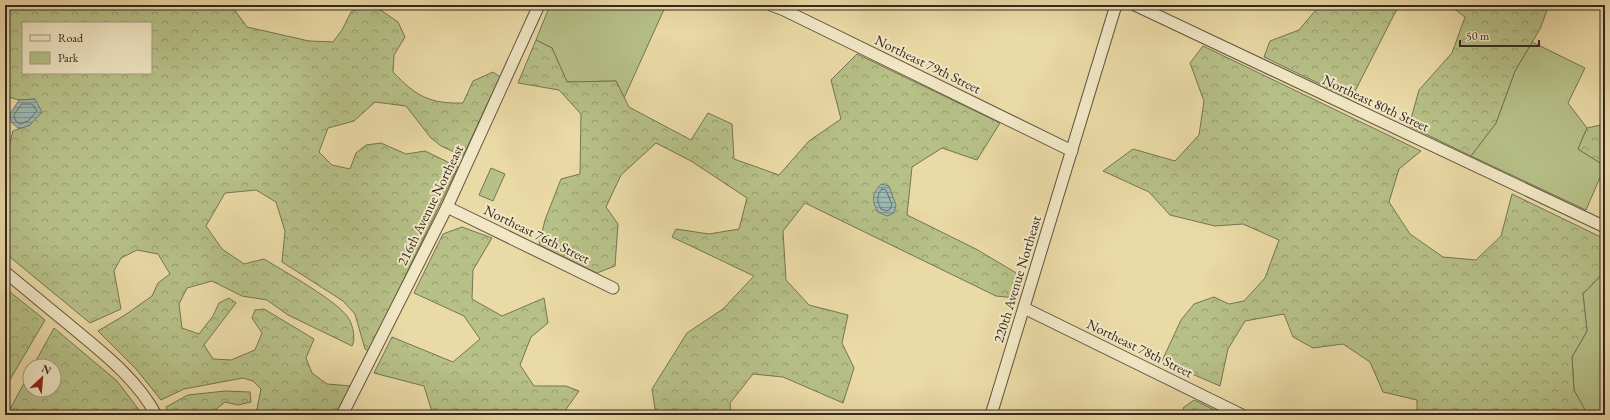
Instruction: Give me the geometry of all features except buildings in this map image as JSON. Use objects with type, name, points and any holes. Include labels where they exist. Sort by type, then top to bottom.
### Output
[{"type":"street","name":"216th Avenue Northeast","points":[[342,415],[447,206],[539,5]]},
{"type":"street","name":"Northeast 79th Street","points":[[771,5],[1072,151]]},
{"type":"street","name":"220th Avenue Northeast","points":[[991,415],[1116,5]]},
{"type":"street","name":"Northeast 80th Street","points":[[1135,5],[1605,227]]},
{"type":"street","name":"Northeast 76th Street","points":[[447,206],[613,288]]},
{"type":"street","points":[[5,272],[93,344],[128,377],[149,402],[156,415]]},
{"type":"street","name":"Northeast 78th Street","points":[[1024,308],[1242,415]]},
{"type":"green space","points":[[5,5],[231,5],[247,27],[309,41],[333,42],[342,30],[351,12],[364,5],[373,5],[398,22],[405,37],[394,55],[393,72],[416,93],[441,102],[463,103],[473,81],[493,72],[500,77],[463,156],[441,146],[431,138],[406,106],[375,102],[354,121],[328,128],[319,152],[332,165],[350,169],[356,153],[366,145],[381,143],[406,154],[425,151],[458,167],[369,351],[365,349],[355,314],[343,301],[282,262],[285,231],[276,202],[256,190],[225,193],[206,226],[222,249],[244,264],[264,259],[335,304],[349,319],[354,332],[354,340],[352,346],[288,315],[267,300],[242,296],[212,281],[187,288],[179,304],[182,328],[199,334],[213,316],[219,303],[229,298],[236,303],[204,345],[213,359],[231,360],[255,350],[262,333],[252,318],[255,310],[264,309],[314,339],[306,358],[312,373],[327,384],[351,386],[335,415],[246,415],[257,409],[261,389],[253,381],[243,378],[184,389],[161,400],[136,369],[98,331],[125,315],[152,296],[158,283],[170,274],[158,254],[137,250],[121,258],[114,271],[121,309],[90,323],[5,253],[5,180],[8,177],[6,156],[13,131],[30,125],[35,99],[19,100],[5,96]]},
{"type":"green space","points":[[550,5],[666,5],[624,98],[616,81],[567,82],[552,48],[536,40]]},
{"type":"green space","points":[[1320,5],[1399,5],[1351,99],[1264,57],[1270,41],[1299,30]]},
{"type":"green space","points":[[1449,5],[1549,5],[1540,29],[1515,71],[1496,123],[1471,156],[1409,126],[1419,90],[1452,53],[1465,17]]},
{"type":"green space","points":[[536,40],[552,48],[567,82],[616,81],[629,107],[691,140],[708,113],[732,124],[734,159],[779,175],[809,141],[841,119],[831,80],[857,54],[1000,123],[977,160],[942,148],[912,167],[907,215],[976,249],[1023,277],[1016,298],[996,296],[805,203],[783,231],[786,280],[809,305],[848,315],[842,343],[854,368],[843,403],[783,377],[753,374],[730,403],[731,415],[656,415],[652,389],[687,333],[723,309],[754,276],[672,237],[676,229],[709,234],[739,229],[747,198],[691,161],[656,143],[621,175],[606,207],[618,224],[615,266],[597,273],[539,245],[545,220],[561,179],[580,174],[581,114],[559,90],[518,83]]},
{"type":"green space","points":[[1532,42],[1585,68],[1568,103],[1587,128],[1578,149],[1605,166],[1586,210],[1471,156],[1496,123],[1515,71]]},
{"type":"green space","points":[[1203,46],[1421,151],[1399,169],[1389,202],[1410,234],[1443,257],[1476,260],[1501,236],[1512,194],[1605,239],[1605,271],[1583,294],[1587,331],[1572,357],[1574,390],[1588,415],[1417,415],[1417,400],[1383,392],[1370,362],[1343,344],[1313,348],[1293,337],[1284,314],[1245,321],[1228,349],[1220,386],[1162,361],[1181,320],[1194,304],[1214,297],[1229,304],[1244,301],[1265,278],[1279,240],[1243,224],[1215,226],[1170,215],[1149,192],[1103,171],[1133,149],[1175,161],[1199,135],[1204,101],[1190,63]]},
{"type":"green space","points":[[1605,124],[1605,166],[1578,149],[1587,128]]},
{"type":"green space","points":[[491,168],[505,174],[493,201],[479,195]]},
{"type":"green space","points":[[462,227],[492,238],[473,270],[472,299],[502,316],[544,298],[548,323],[531,337],[520,365],[534,386],[566,386],[579,391],[562,415],[433,415],[424,386],[374,373],[392,337],[453,362],[480,339],[464,316],[414,293],[443,234]]},
{"type":"green space","points":[[1605,271],[1605,415],[1587,415],[1574,390],[1572,357],[1587,331],[1583,294]]},
{"type":"green space","points":[[5,288],[45,320],[5,388]]},
{"type":"green space","points":[[54,328],[117,381],[143,415],[9,415],[9,411],[22,387],[22,398],[62,398],[62,358],[37,358]]},
{"type":"green space","points":[[225,391],[250,392],[251,402],[238,405],[225,402],[209,415],[169,415],[166,407],[188,395]]},
{"type":"green space","points":[[1194,400],[1225,415],[1186,415],[1183,408]]},
{"type":"water","points":[[35,99],[42,112],[30,125],[19,129],[11,122],[10,114],[19,100]]},
{"type":"water","points":[[881,184],[889,186],[896,205],[894,213],[887,216],[878,212],[874,204],[874,194]]}]
